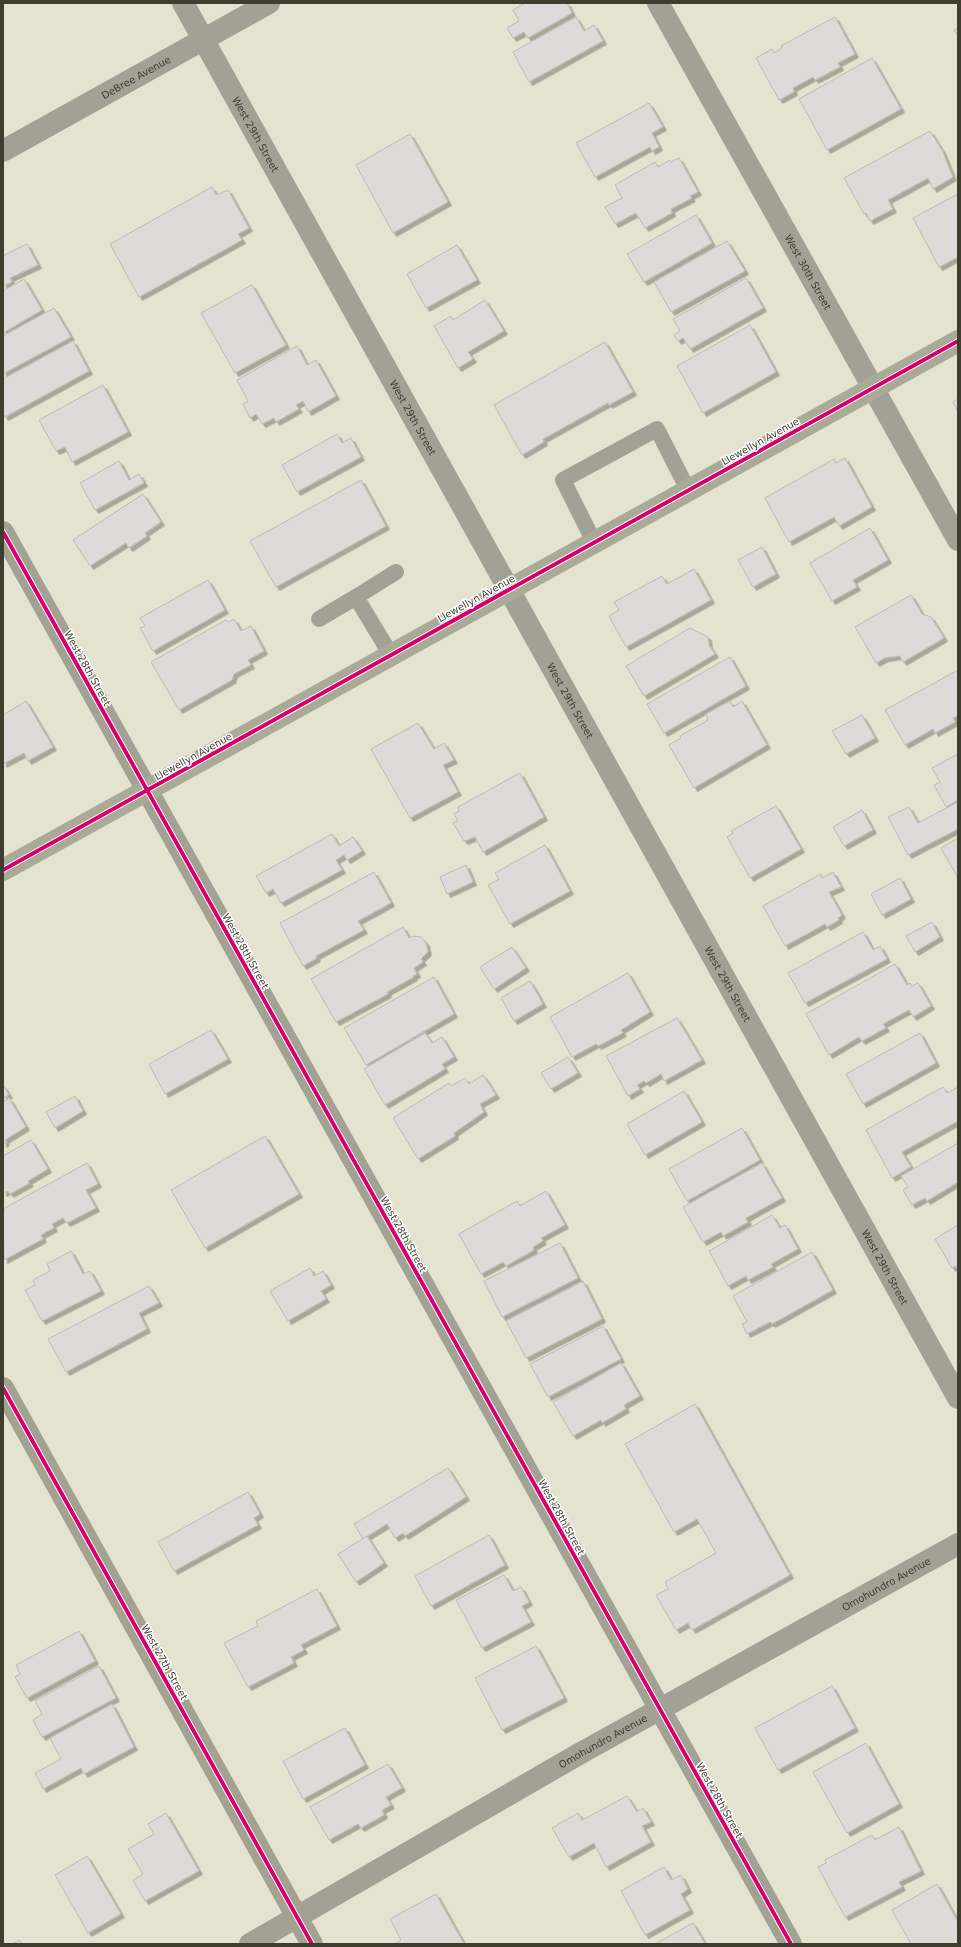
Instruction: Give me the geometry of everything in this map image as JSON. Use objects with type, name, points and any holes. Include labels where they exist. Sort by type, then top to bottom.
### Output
[{"type":"main road","name":"West 27th Street","points":[[3,1388],[312,1944]]},
{"type":"street","name":"West 29th Street","points":[[183,3],[958,1398]]},
{"type":"street","name":"DeBree Avenue","points":[[3,151],[269,3]]},
{"type":"street","name":"West 30th Street","points":[[658,3],[958,540]]},
{"type":"street","name":"Llewellyn Avenue","points":[[3,870],[958,341]]},
{"type":"street","name":"West 28th Street","points":[[3,532],[791,1944]]},
{"type":"street","name":"Omohundro Avenue","points":[[250,1944],[579,1754],[958,1544]]},
{"type":"lane","points":[[594,542],[563,480],[657,429],[688,490]]},
{"type":"lane","points":[[319,619],[396,572]]},
{"type":"lane","points":[[356,596],[391,655]]},
{"type":"building","points":[[525,3],[567,3],[572,13],[528,38],[524,32],[513,38],[507,28],[519,21],[513,10]]},
{"type":"building","points":[[576,17],[584,31],[594,25],[603,41],[529,82],[513,52]]},
{"type":"building","points":[[835,17],[855,54],[838,63],[840,67],[815,80],[813,77],[793,88],[794,92],[779,100],[756,58],[772,49],[774,53],[782,48],[781,46]]},
{"type":"building","points":[[958,28],[958,37],[954,30]]},
{"type":"building","points":[[872,58],[901,109],[827,150],[799,99]]},
{"type":"building","points":[[649,103],[663,127],[652,133],[659,147],[652,151],[650,147],[595,177],[576,143]]},
{"type":"building","points":[[930,131],[942,150],[953,177],[933,189],[928,178],[888,200],[893,209],[870,221],[866,213],[864,214],[844,178]]},
{"type":"building","points":[[410,134],[448,202],[393,233],[356,165]]},
{"type":"building","points":[[679,158],[698,192],[690,196],[692,198],[671,209],[672,213],[645,228],[636,213],[615,224],[605,207],[622,198],[615,185],[655,162],[658,167],[670,160],[671,162]]},
{"type":"building","points":[[212,187],[216,195],[228,190],[249,228],[238,234],[242,240],[139,297],[110,244]]},
{"type":"building","points":[[958,194],[958,257],[939,267],[913,218]]},
{"type":"building","points":[[696,215],[712,243],[644,282],[627,254]]},
{"type":"building","points":[[727,241],[745,271],[671,312],[654,282]]},
{"type":"building","points":[[27,244],[38,265],[10,278],[12,282],[3,286],[3,256]]},
{"type":"building","points":[[457,245],[477,280],[426,308],[407,274]]},
{"type":"building","points":[[746,278],[763,308],[690,349],[683,338],[678,341],[674,335],[680,331],[673,319]]},
{"type":"building","points":[[24,279],[42,310],[3,333],[3,291]]},
{"type":"building","points":[[252,285],[286,345],[235,373],[201,313]]},
{"type":"building","points":[[485,300],[504,331],[468,352],[473,359],[458,368],[434,326],[451,316],[453,320]]},
{"type":"building","points":[[54,308],[71,337],[3,374],[3,336]]},
{"type":"building","points":[[750,325],[776,372],[703,413],[677,366]]},
{"type":"building","points":[[73,341],[89,371],[5,417],[3,414],[3,379]]},
{"type":"building","points":[[605,342],[633,392],[609,405],[608,403],[543,439],[544,442],[522,455],[494,405]]},
{"type":"building","points":[[297,346],[307,365],[316,360],[336,396],[308,412],[303,401],[296,405],[299,409],[276,422],[274,418],[262,424],[256,414],[250,418],[243,404],[248,401],[237,380]]},
{"type":"building","points":[[103,385],[128,432],[72,462],[65,447],[56,451],[39,420]]},
{"type":"building","points":[[958,399],[958,412],[953,402]]},
{"type":"building","points":[[337,434],[342,443],[351,438],[361,457],[297,492],[282,465]]},
{"type":"building","points":[[845,458],[872,507],[839,526],[834,517],[789,542],[765,498],[834,459],[836,463]]},
{"type":"building","points":[[119,461],[129,480],[139,474],[144,483],[95,510],[80,483]]},
{"type":"building","points":[[361,480],[386,526],[276,587],[250,541]]},
{"type":"building","points":[[143,494],[161,522],[145,533],[147,536],[129,548],[126,543],[90,566],[73,540]]},
{"type":"building","points":[[870,528],[888,560],[853,580],[857,587],[832,601],[810,563]]},
{"type":"building","points":[[762,547],[776,574],[753,587],[738,560]]},
{"type":"building","points":[[694,569],[711,600],[626,647],[609,616],[619,610],[614,602],[662,576],[667,584]]},
{"type":"building","points":[[208,580],[225,610],[153,651],[140,628],[145,626],[140,618]]},
{"type":"building","points":[[911,595],[922,614],[931,617],[944,638],[903,662],[900,656],[885,658],[876,663],[855,627]]},
{"type":"building","points":[[234,619],[241,631],[251,626],[264,651],[248,660],[251,665],[234,674],[232,680],[179,710],[151,662],[226,620],[228,622]]},
{"type":"building","points":[[690,628],[708,637],[709,645],[715,654],[644,696],[626,666]]},
{"type":"building","points":[[730,657],[746,686],[664,733],[647,704]]},
{"type":"building","points":[[958,670],[958,716],[953,718],[955,722],[935,733],[933,729],[905,745],[885,710]]},
{"type":"building","points":[[26,701],[53,747],[28,761],[24,753],[3,764],[3,715]]},
{"type":"building","points":[[730,701],[733,707],[742,701],[767,745],[694,788],[669,745],[681,738],[680,736],[708,720],[706,714]]},
{"type":"building","points":[[862,715],[875,738],[846,754],[832,731]]},
{"type":"building","points":[[418,723],[434,749],[444,743],[454,760],[443,765],[458,792],[410,818],[371,749]]},
{"type":"building","points":[[958,754],[958,800],[946,807],[934,785],[940,782],[932,768]]},
{"type":"building","points":[[520,773],[544,817],[483,852],[475,837],[464,841],[453,823],[458,821],[454,814],[459,811],[458,807]]},
{"type":"building","points":[[958,802],[958,829],[908,855],[888,817],[909,807],[918,823]]},
{"type":"building","points":[[776,806],[801,849],[750,878],[727,837],[733,833],[731,831]]},
{"type":"building","points":[[862,810],[873,830],[844,846],[833,827]]},
{"type":"building","points":[[332,834],[339,846],[353,837],[362,851],[347,860],[344,855],[336,860],[342,870],[281,903],[273,889],[266,893],[256,876]]},
{"type":"building","points":[[958,838],[958,878],[941,848]]},
{"type":"building","points":[[545,845],[570,891],[510,924],[488,885],[499,879],[495,873]]},
{"type":"building","points":[[466,865],[473,882],[447,894],[440,877]]},
{"type":"building","points":[[374,872],[391,903],[358,921],[364,930],[316,956],[317,958],[303,966],[280,923]]},
{"type":"building","points":[[833,872],[841,887],[829,892],[842,915],[838,918],[839,920],[827,927],[825,924],[785,946],[763,906],[821,874],[822,878]]},
{"type":"building","points":[[900,878],[911,899],[882,915],[871,894]]},
{"type":"building","points":[[932,922],[940,937],[915,952],[906,936]]},
{"type":"building","points":[[403,927],[409,938],[413,936],[421,937],[426,943],[428,952],[421,959],[423,962],[414,968],[417,974],[387,992],[388,994],[336,1022],[311,979]]},
{"type":"building","points":[[863,932],[873,950],[880,946],[887,959],[805,1003],[788,973]]},
{"type":"building","points":[[512,947],[526,968],[494,989],[480,967]]},
{"type":"building","points":[[895,964],[907,985],[910,983],[912,986],[918,983],[931,1006],[913,1017],[909,1010],[883,1024],[886,1028],[862,1041],[859,1037],[829,1055],[806,1014]]},
{"type":"building","points":[[628,973],[650,1012],[621,1030],[623,1033],[598,1046],[596,1044],[572,1057],[550,1017]]},
{"type":"building","points":[[434,977],[454,1014],[366,1065],[344,1028]]},
{"type":"building","points":[[530,981],[543,1004],[514,1021],[501,998]]},
{"type":"building","points":[[677,1018],[702,1060],[664,1081],[661,1074],[646,1083],[644,1081],[637,1085],[640,1089],[628,1096],[606,1056]]},
{"type":"building","points":[[211,1030],[228,1059],[165,1094],[149,1064]]},
{"type":"building","points":[[425,1033],[432,1043],[442,1037],[454,1057],[442,1064],[445,1069],[385,1105],[364,1069]]},
{"type":"building","points":[[920,1033],[936,1063],[863,1104],[846,1074]]},
{"type":"building","points":[[568,1057],[578,1073],[551,1089],[541,1073]]},
{"type":"building","points":[[483,1075],[496,1095],[480,1104],[484,1112],[454,1133],[455,1136],[418,1159],[393,1118],[449,1083],[451,1086],[465,1078],[469,1084]]},
{"type":"building","points":[[3,1085],[9,1095],[3,1098]]},
{"type":"building","points":[[943,1087],[947,1093],[958,1087],[958,1121],[902,1152],[911,1167],[892,1178],[866,1130]]},
{"type":"building","points":[[684,1091],[702,1122],[645,1155],[627,1124]]},
{"type":"building","points":[[75,1096],[83,1111],[55,1128],[46,1112]]},
{"type":"building","points":[[9,1098],[26,1127],[5,1140],[6,1142],[3,1144],[3,1102]]},
{"type":"building","points":[[742,1128],[760,1160],[687,1201],[669,1169]]},
{"type":"building","points":[[265,1136],[299,1194],[205,1248],[171,1190]]},
{"type":"building","points":[[31,1140],[48,1169],[28,1181],[30,1183],[10,1194],[8,1191],[3,1193],[3,1156]]},
{"type":"building","points":[[958,1143],[958,1182],[927,1201],[925,1198],[912,1205],[903,1190],[908,1187],[901,1176]]},
{"type":"building","points":[[87,1163],[98,1184],[86,1190],[96,1208],[67,1223],[63,1218],[52,1224],[54,1228],[41,1235],[43,1239],[4,1260],[3,1209]]},
{"type":"building","points":[[762,1163],[782,1198],[746,1218],[748,1222],[723,1236],[721,1232],[703,1242],[683,1207]]},
{"type":"building","points":[[546,1191],[565,1225],[541,1238],[543,1241],[533,1247],[534,1250],[506,1266],[503,1262],[481,1274],[459,1234],[517,1201],[520,1206]]},
{"type":"building","points":[[772,1215],[780,1228],[785,1225],[798,1249],[771,1264],[773,1267],[748,1280],[746,1276],[728,1286],[709,1251]]},
{"type":"building","points":[[958,1225],[958,1269],[956,1266],[952,1268],[935,1239]]},
{"type":"building","points":[[560,1243],[578,1278],[502,1317],[484,1281]]},
{"type":"building","points":[[71,1251],[83,1274],[90,1271],[101,1291],[42,1321],[25,1290],[35,1285],[33,1280],[50,1271],[47,1264]]},
{"type":"building","points":[[812,1252],[833,1290],[772,1324],[770,1322],[747,1334],[742,1324],[747,1322],[733,1296]]},
{"type":"building","points":[[310,1268],[314,1276],[323,1271],[331,1285],[321,1291],[326,1299],[288,1321],[270,1291]]},
{"type":"building","points":[[583,1281],[602,1319],[526,1358],[506,1321]]},
{"type":"building","points":[[149,1286],[159,1303],[139,1313],[147,1329],[66,1372],[48,1339]]},
{"type":"building","points":[[603,1326],[621,1359],[548,1397],[530,1364]]},
{"type":"building","points":[[621,1363],[640,1396],[624,1405],[626,1409],[602,1423],[601,1420],[573,1436],[553,1402]]},
{"type":"building","points":[[695,1404],[790,1575],[692,1630],[688,1623],[676,1630],[656,1595],[668,1589],[665,1582],[716,1553],[697,1519],[674,1532],[625,1444]]},
{"type":"building","points":[[448,1468],[466,1497],[405,1536],[403,1533],[395,1538],[387,1524],[363,1539],[354,1524]]},
{"type":"building","points":[[248,1492],[260,1514],[254,1518],[258,1525],[174,1571],[158,1542]]},
{"type":"building","points":[[489,1535],[505,1565],[431,1606],[415,1576]]},
{"type":"building","points":[[367,1536],[384,1563],[356,1582],[338,1554]]},
{"type":"building","points":[[504,1575],[513,1591],[521,1587],[529,1602],[522,1606],[531,1622],[482,1648],[456,1600]]},
{"type":"building","points":[[317,1589],[337,1626],[301,1645],[304,1650],[291,1657],[294,1663],[248,1687],[224,1643],[258,1626],[256,1621]]},
{"type":"building","points":[[79,1631],[95,1661],[27,1698],[15,1677],[20,1674],[16,1665]]},
{"type":"building","points":[[536,1646],[564,1698],[502,1730],[475,1678]]},
{"type":"building","points":[[99,1666],[116,1698],[42,1737],[33,1720],[42,1714],[35,1701]]},
{"type":"building","points":[[832,1686],[855,1728],[778,1770],[755,1728]]},
{"type":"building","points":[[112,1704],[134,1747],[84,1774],[81,1768],[43,1789],[35,1773],[61,1759],[50,1738]]},
{"type":"building","points":[[345,1728],[365,1765],[303,1799],[283,1761]]},
{"type":"building","points":[[866,1743],[899,1804],[847,1833],[813,1772]]},
{"type":"building","points":[[388,1764],[402,1788],[386,1797],[391,1805],[382,1810],[384,1815],[361,1828],[358,1824],[329,1840],[310,1807]]},
{"type":"building","points":[[627,1796],[637,1812],[643,1808],[651,1822],[642,1826],[651,1842],[606,1867],[594,1843],[569,1857],[552,1828],[578,1813],[582,1820]]},
{"type":"building","points":[[166,1813],[199,1871],[145,1901],[133,1880],[143,1874],[128,1849],[154,1834],[148,1824]]},
{"type":"building","points":[[899,1827],[921,1871],[899,1882],[902,1887],[845,1917],[818,1867],[826,1863],[825,1860],[872,1835],[875,1840]]},
{"type":"building","points":[[87,1856],[121,1914],[88,1933],[55,1875]]},
{"type":"building","points":[[664,1867],[671,1880],[681,1875],[688,1889],[681,1894],[690,1910],[645,1935],[621,1891]]},
{"type":"building","points":[[937,1884],[958,1922],[958,1942],[955,1944],[911,1944],[892,1910]]},
{"type":"building","points":[[436,1894],[464,1944],[394,1944],[401,1940],[390,1919]]},
{"type":"building","points":[[693,1923],[705,1944],[655,1944]]},
{"type":"building","points":[[20,1940],[22,1944],[12,1944]]},
{"type":"cycle path","points":[[3,870],[958,341]]},
{"type":"cycle path","points":[[3,532],[791,1944]]},
{"type":"cycle path","points":[[3,1388],[312,1944]]}]
